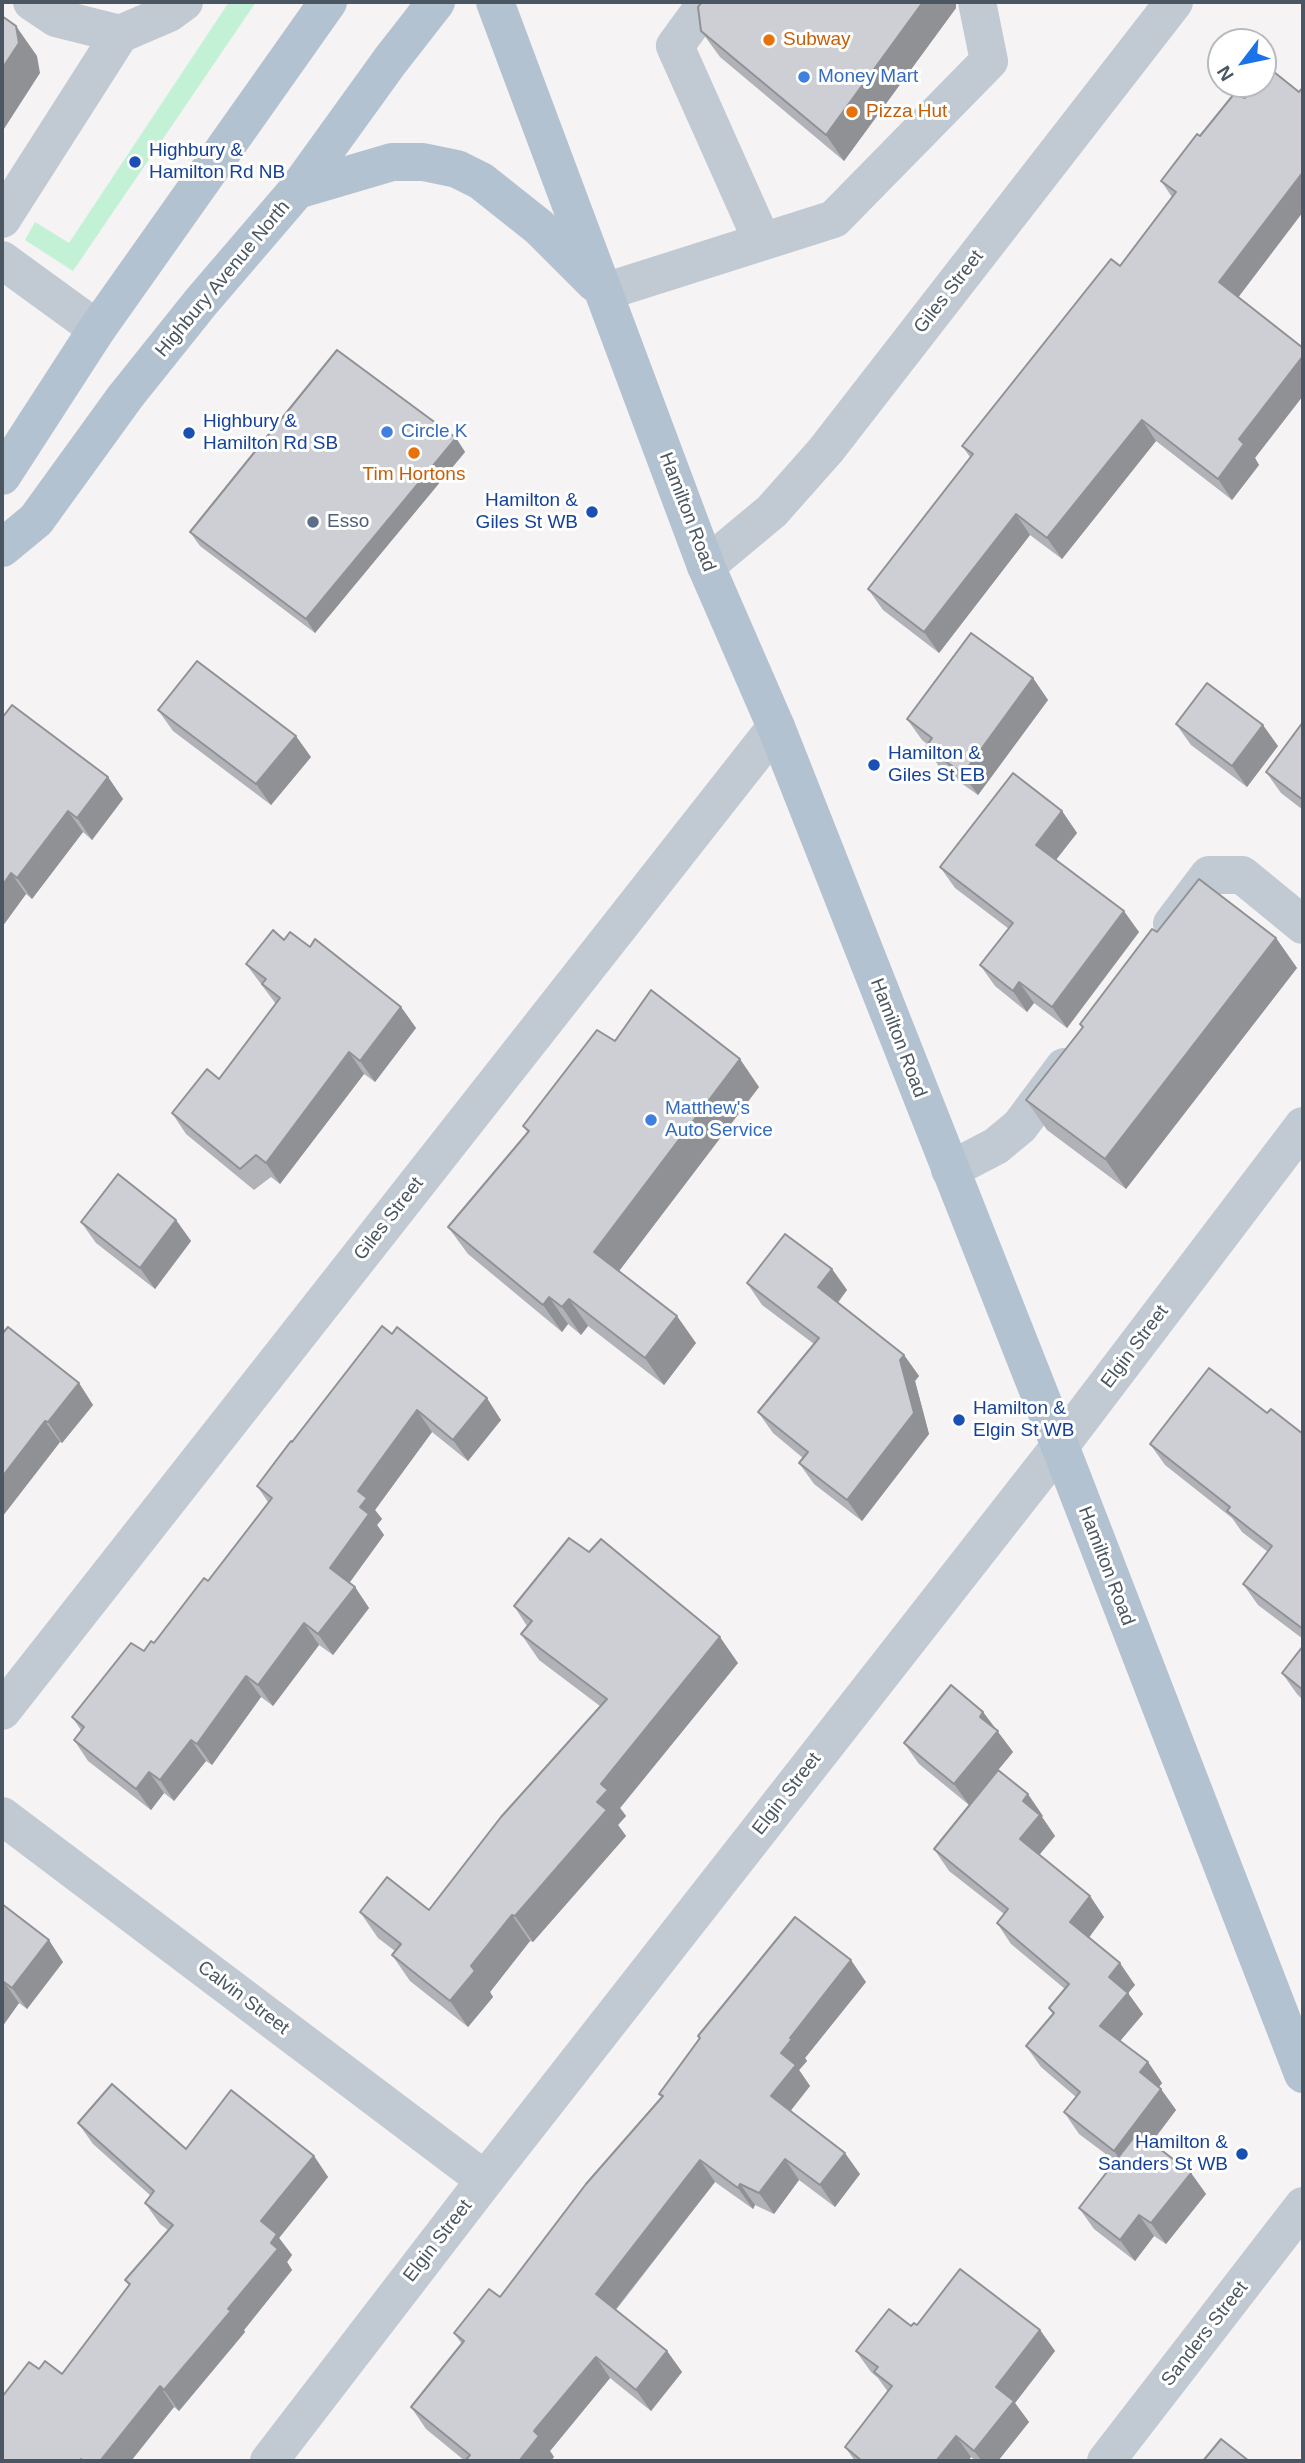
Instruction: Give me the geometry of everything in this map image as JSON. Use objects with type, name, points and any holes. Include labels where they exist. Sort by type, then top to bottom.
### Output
[{"type":"main road","points":[[2,476],[97,328],[328,2]]},
{"type":"main road","name":"Highbury Avenue North","points":[[2,548],[36,520],[125,397],[201,302],[297,190],[436,2]]},
{"type":"main road","name":"Hamilton Road","points":[[495,2],[706,566],[776,727],[1060,1446],[1303,2074]]},
{"type":"main road","points":[[297,190],[392,162],[423,162],[457,169],[481,181],[539,227],[604,292]]},
{"type":"street","points":[[33,2],[56,18],[114,18],[169,13],[184,2]]},
{"type":"street","points":[[707,2],[675,46],[762,241]]},
{"type":"street","points":[[604,292],[834,219],[989,61],[977,2]]},
{"type":"street","name":"Giles Street","points":[[706,566],[772,510],[826,450],[1174,2]]},
{"type":"street","points":[[2,219],[114,18]]},
{"type":"street","points":[[2,260],[97,328]]},
{"type":"street","name":"Giles Street","points":[[2,1711],[776,727]]},
{"type":"street","points":[[1152,952],[1209,875],[1242,875],[1303,925]]},
{"type":"street","points":[[950,1170],[996,1146],[1020,1126],[1086,1039]]},
{"type":"street","name":"Elgin Street","points":[[268,2461],[1060,1446],[1303,1126]]},
{"type":"street","name":"Calvin Street","points":[[2,1816],[485,2180]]},
{"type":"street","name":"Sanders Street","points":[[1106,2461],[1303,2206]]},
{"type":"green space","points":[[229,2],[256,2],[73,271],[25,240],[35,222],[69,243]]},
{"type":"building","points":[[702,2],[923,2],[826,135],[701,31],[698,7]]},
{"type":"building","points":[[2,16],[16,26],[19,43],[2,69]]},
{"type":"building","points":[[1277,74],[1299,92],[1303,87],[1303,172],[1219,282],[1303,348],[1303,356],[1239,439],[1244,444],[1218,479],[1142,420],[1047,538],[1016,514],[924,632],[868,589],[973,454],[962,446],[1111,259],[1120,266],[1176,192],[1161,181],[1197,134],[1200,136],[1231,98],[1277,98]]},
{"type":"building","name":"Esso","points":[[337,350],[456,438],[306,619],[190,532]]},
{"type":"building","points":[[971,633],[1033,678],[963,774],[926,747],[932,738],[907,719]]},
{"type":"building","points":[[197,661],[296,736],[256,784],[158,710]]},
{"type":"building","points":[[1207,683],[1263,725],[1232,766],[1176,724]]},
{"type":"building","points":[[12,705],[108,777],[77,818],[68,811],[17,878],[11,873],[2,886],[2,718]]},
{"type":"building","points":[[1303,722],[1303,800],[1266,772]]},
{"type":"building","points":[[1013,773],[1062,811],[1036,845],[1124,911],[1052,1007],[1019,982],[1013,991],[980,965],[1013,923],[940,867]]},
{"type":"building","points":[[1199,879],[1276,938],[1105,1159],[1026,1100],[1083,1027],[1080,1024],[1152,929],[1157,932]]},
{"type":"building","points":[[273,930],[284,940],[290,932],[310,947],[315,939],[401,1007],[360,1061],[349,1052],[266,1163],[256,1155],[240,1169],[172,1113],[207,1069],[219,1079],[280,998],[262,984],[266,979],[246,964]]},
{"type":"building","points":[[651,990],[740,1059],[594,1252],[677,1316],[645,1358],[569,1299],[562,1307],[549,1297],[543,1305],[448,1227],[529,1131],[523,1126],[597,1030],[615,1041]]},
{"type":"building","points":[[118,1174],[176,1220],[140,1268],[81,1222]]},
{"type":"building","points":[[785,1234],[832,1269],[818,1287],[904,1355],[900,1360],[914,1413],[847,1500],[799,1463],[808,1452],[758,1412],[819,1338],[747,1283]]},
{"type":"building","points":[[382,1326],[392,1334],[397,1327],[487,1398],[453,1440],[417,1410],[358,1491],[367,1498],[360,1507],[369,1514],[330,1568],[355,1587],[318,1634],[304,1623],[258,1685],[246,1676],[197,1744],[191,1740],[160,1780],[149,1772],[136,1789],[74,1740],[84,1727],[72,1717],[131,1643],[144,1651],[151,1641],[154,1643],[204,1578],[208,1581],[272,1498],[257,1486]]},
{"type":"building","points":[[8,1327],[79,1383],[48,1422],[45,1421],[2,1477],[2,1334]]},
{"type":"building","points":[[1209,1368],[1267,1413],[1271,1409],[1303,1434],[1303,1629],[1243,1584],[1272,1546],[1227,1511],[1230,1507],[1150,1444]]},
{"type":"building","points":[[569,1538],[589,1552],[601,1539],[720,1637],[601,1784],[608,1790],[597,1802],[607,1810],[515,1916],[512,1915],[471,1966],[475,1971],[450,2001],[392,1955],[401,1944],[360,1912],[387,1877],[429,1910],[501,1817],[607,1699],[521,1634],[532,1621],[514,1606]]},
{"type":"building","points":[[1303,1646],[1303,1690],[1282,1673]]},
{"type":"building","points":[[951,1685],[983,1712],[980,1717],[998,1731],[954,1784],[904,1743]]},
{"type":"building","points":[[998,1770],[1028,1794],[1023,1801],[1040,1815],[1020,1839],[1090,1896],[1070,1922],[1120,1963],[1109,1977],[1128,1993],[1100,2026],[1148,2062],[1140,2072],[1161,2089],[1114,2151],[1064,2112],[1080,2092],[1026,2046],[1054,2013],[1049,2008],[1069,1984],[997,1923],[1008,1909],[934,1849]]},
{"type":"building","points":[[2,1904],[49,1940],[12,1988],[4,1982],[2,1986]]},
{"type":"building","points":[[795,1917],[851,1960],[781,2053],[796,2065],[771,2096],[845,2153],[820,2185],[785,2159],[759,2193],[740,2184],[738,2188],[700,2160],[596,2294],[667,2351],[636,2390],[596,2357],[534,2431],[539,2436],[519,2461],[465,2461],[470,2455],[411,2407],[464,2341],[454,2333],[489,2289],[500,2297],[586,2184],[663,2096],[659,2094],[700,2038],[698,2036]]},
{"type":"building","points":[[112,2084],[186,2149],[231,2090],[314,2156],[261,2221],[277,2234],[271,2243],[278,2249],[228,2309],[231,2311],[164,2390],[160,2386],[100,2461],[2,2461],[2,2397],[29,2362],[39,2369],[45,2361],[62,2374],[130,2284],[125,2280],[173,2225],[145,2203],[154,2191],[78,2123]]},
{"type":"building","points":[[1138,2132],[1191,2173],[1151,2223],[1139,2215],[1120,2240],[1079,2208]]},
{"type":"building","points":[[960,2269],[1040,2330],[996,2387],[1014,2401],[974,2451],[956,2436],[936,2461],[862,2461],[845,2447],[892,2386],[874,2372],[878,2367],[856,2351],[889,2309],[911,2326],[914,2323],[917,2325]]},
{"type":"building","points":[[1221,2439],[1249,2461],[1203,2461]]},
{"type":"place","name":"Subway","points":[[769,40]]},
{"type":"place","name":"Money Mart","points":[[804,77]]},
{"type":"place","name":"Pizza Hut","points":[[852,112]]},
{"type":"place","name":"Highbury & Hamilton Rd NB","points":[[135,162]]},
{"type":"place","name":"Circle K","points":[[387,432]]},
{"type":"place","name":"Highbury & Hamilton Rd SB","points":[[189,433]]},
{"type":"place","name":"Tim Hortons","points":[[414,453]]},
{"type":"place","name":"Hamilton & Giles St WB","points":[[592,512]]},
{"type":"place","name":"Esso","points":[[313,522]]},
{"type":"place","name":"Hamilton & Giles St EB","points":[[874,765]]},
{"type":"place","name":"Matthew's Auto Service","points":[[651,1120]]},
{"type":"place","name":"Hamilton & Elgin St WB","points":[[959,1420]]},
{"type":"place","name":"Hamilton & Sanders St WB","points":[[1242,2154]]}]
